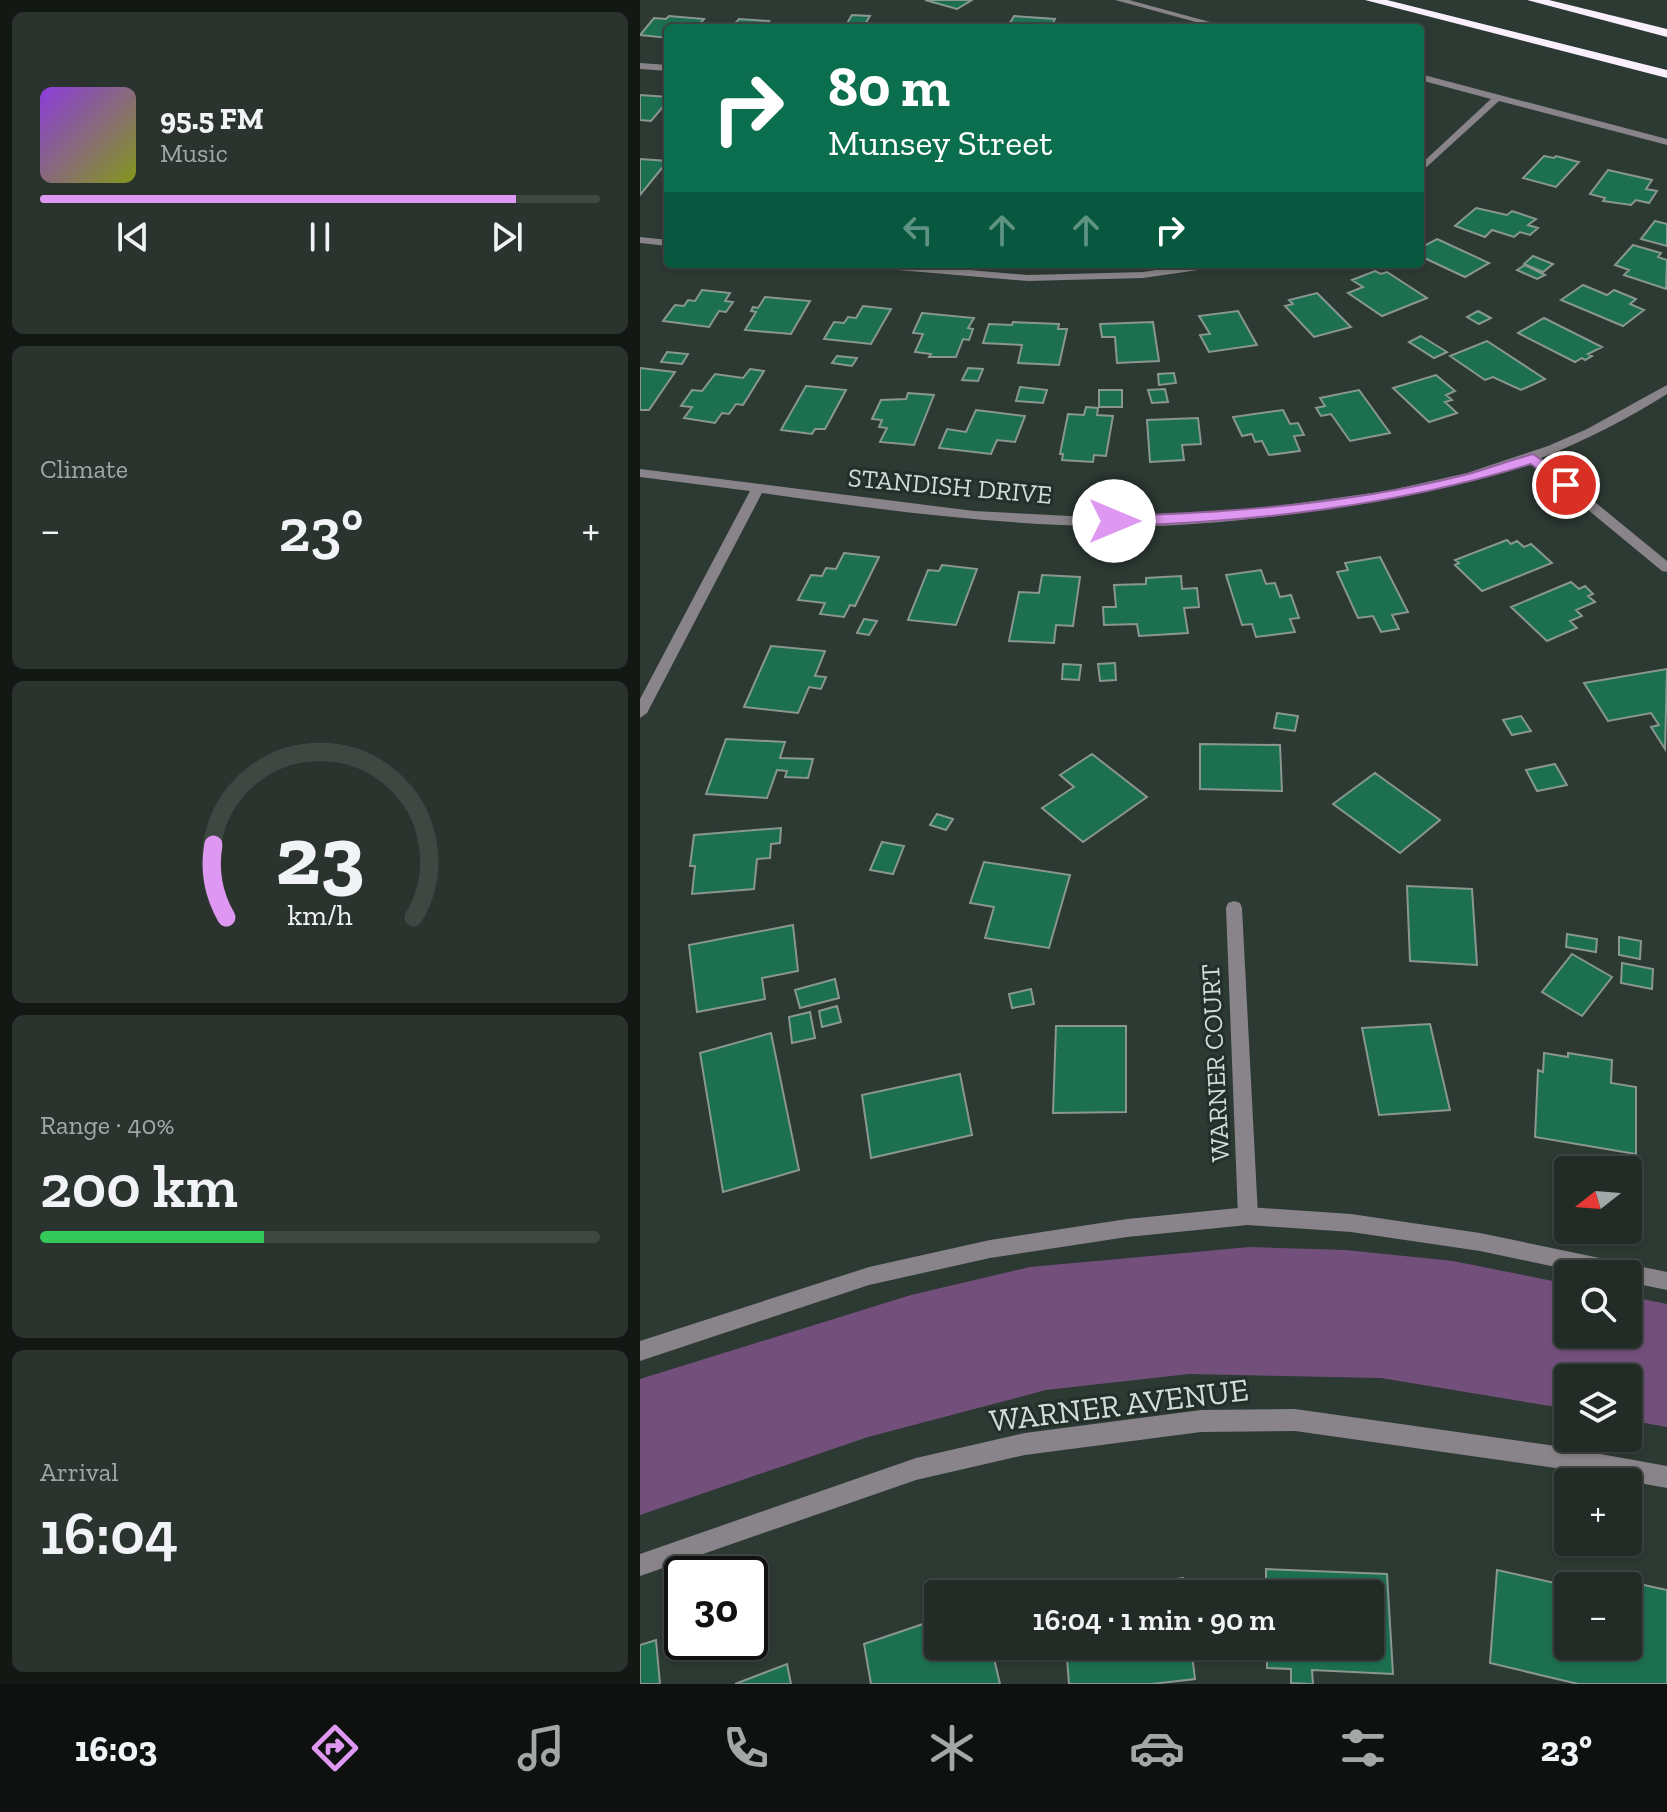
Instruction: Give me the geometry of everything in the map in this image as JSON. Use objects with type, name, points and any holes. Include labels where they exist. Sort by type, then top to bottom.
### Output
[{"type":"highway","points":[[1371,0],[1667,74]]},
{"type":"highway","points":[[1533,0],[1667,33]]},
{"type":"street","points":[[1119,0],[1203,24]]},
{"type":"street","points":[[640,66],[664,68]]},
{"type":"street","points":[[1424,78],[1667,142]]},
{"type":"street","points":[[1424,166],[1498,97]]},
{"type":"street","points":[[640,240],[664,243]]},
{"type":"street","points":[[910,268],[1028,278],[1143,275],[1191,268]]},
{"type":"street","name":"STANDISH DRIVE","points":[[640,473],[759,487],[852,503],[971,515],[1083,521],[1176,521],[1385,497],[1461,481],[1533,458],[1605,426],[1667,389]]},
{"type":"street","points":[[1533,458],[1667,568]]},
{"type":"street","points":[[640,713],[759,487]]},
{"type":"street","name":"WARNER COURT","points":[[1234,908],[1248,1216]]},
{"type":"street","points":[[640,1351],[869,1276],[990,1249],[1127,1228],[1248,1216],[1351,1223],[1480,1242],[1667,1281]]},
{"type":"street","name":"WARNER AVENUE","points":[[640,1565],[916,1469],[956,1458],[1025,1444],[1201,1421],[1295,1420],[1556,1457],[1667,1477]]},
{"type":"shaded area","points":[[1250,1247],[1346,1250],[1453,1261],[1554,1281],[1554,1348],[1642,1348],[1642,1299],[1667,1304],[1667,1427],[1642,1423],[1642,1364],[1554,1364],[1554,1407],[1381,1378],[1189,1374],[1046,1390],[868,1437],[640,1515],[640,1379],[911,1295],[1030,1267]]},
{"type":"building","points":[[925,0],[972,0],[957,9]]},
{"type":"building","points":[[852,15],[870,16],[865,24],[847,24]]},
{"type":"building","points":[[669,16],[704,19],[700,24],[664,24],[664,38],[640,35],[654,18],[666,19]]},
{"type":"building","points":[[1014,16],[1055,19],[1053,23],[1063,24],[1009,24]]},
{"type":"building","points":[[739,19],[769,21],[766,24],[735,24]]},
{"type":"building","points":[[640,95],[664,97],[664,106],[651,121],[640,120]]},
{"type":"building","points":[[1544,156],[1579,162],[1556,187],[1523,178]]},
{"type":"building","points":[[640,159],[664,161],[664,168],[640,195]]},
{"type":"building","points":[[1608,170],[1652,180],[1646,189],[1657,191],[1649,203],[1636,200],[1631,205],[1603,201],[1605,198],[1590,194]]},
{"type":"building","points":[[1476,208],[1507,215],[1512,211],[1536,219],[1528,225],[1538,228],[1530,235],[1520,232],[1514,237],[1492,230],[1485,237],[1455,226]]},
{"type":"building","points":[[1655,221],[1667,224],[1667,246],[1641,239]]},
{"type":"building","points":[[1437,239],[1489,263],[1465,277],[1424,258],[1424,246]]},
{"type":"building","points":[[1633,245],[1661,253],[1658,257],[1667,260],[1666,289],[1624,275],[1629,270],[1615,265]]},
{"type":"building","points":[[1533,256],[1553,264],[1543,272],[1524,264]]},
{"type":"building","points":[[1525,265],[1545,275],[1537,279],[1517,270]]},
{"type":"building","points":[[1375,271],[1381,274],[1387,272],[1427,298],[1382,316],[1348,293],[1363,287],[1352,280]]},
{"type":"building","points":[[1583,285],[1607,295],[1614,290],[1636,299],[1630,304],[1644,310],[1623,326],[1561,300]]},
{"type":"building","points":[[702,290],[730,293],[725,301],[733,302],[726,312],[719,311],[709,327],[663,321],[675,305],[684,306],[688,300],[695,301]]},
{"type":"building","points":[[1317,293],[1351,327],[1314,337],[1285,306],[1293,304],[1289,300]]},
{"type":"building","points":[[765,297],[810,301],[791,334],[745,330],[756,312],[751,311],[753,307],[758,308]]},
{"type":"building","points":[[863,306],[891,309],[871,344],[824,339],[834,322],[844,323],[848,317],[856,318]]},
{"type":"building","points":[[1238,311],[1257,345],[1209,352],[1200,335],[1210,334],[1199,316]]},
{"type":"building","points":[[1478,311],[1491,318],[1479,324],[1467,317]]},
{"type":"building","points":[[922,313],[974,318],[968,328],[973,329],[969,340],[963,339],[956,357],[929,357],[931,354],[915,352],[923,334],[913,333]]},
{"type":"building","points":[[1544,318],[1602,347],[1588,354],[1592,356],[1585,360],[1582,358],[1575,362],[1518,333]]},
{"type":"building","points":[[1013,322],[1059,324],[1058,329],[1067,329],[1059,365],[1018,363],[1022,345],[983,343],[989,324],[1012,325]]},
{"type":"building","points":[[1153,322],[1159,361],[1117,363],[1115,337],[1102,337],[1100,324]]},
{"type":"building","points":[[1421,336],[1447,352],[1434,358],[1409,342]]},
{"type":"building","points":[[1487,341],[1545,379],[1521,390],[1493,377],[1485,380],[1450,356]]},
{"type":"building","points":[[667,352],[688,354],[682,364],[661,362]]},
{"type":"building","points":[[837,356],[857,358],[852,366],[832,363]]},
{"type":"building","points":[[640,368],[675,372],[649,410],[640,410]]},
{"type":"building","points":[[968,368],[983,369],[978,381],[962,380]]},
{"type":"building","points":[[750,369],[764,371],[743,405],[736,404],[729,414],[722,413],[715,423],[684,418],[692,407],[681,406],[692,390],[702,391],[715,374],[743,378]]},
{"type":"building","points":[[1174,373],[1176,383],[1159,385],[1158,374]]},
{"type":"building","points":[[1436,375],[1455,391],[1446,395],[1452,400],[1445,402],[1457,413],[1429,422],[1393,388]]},
{"type":"building","points":[[806,386],[846,390],[825,429],[815,429],[812,434],[781,430]]},
{"type":"building","points":[[1020,387],[1047,390],[1043,403],[1016,401]]},
{"type":"building","points":[[1165,389],[1168,402],[1152,403],[1148,390]]},
{"type":"building","points":[[1099,390],[1122,390],[1122,407],[1099,407]]},
{"type":"building","points":[[1359,390],[1390,433],[1350,441],[1331,414],[1321,416],[1316,408],[1325,406],[1320,398]]},
{"type":"building","points":[[908,393],[934,395],[914,445],[880,442],[887,428],[879,427],[882,420],[872,419],[881,400],[906,399]]},
{"type":"building","points":[[1086,407],[1098,408],[1097,415],[1113,416],[1106,456],[1094,455],[1093,462],[1062,460],[1063,454],[1060,454],[1068,414],[1084,415]]},
{"type":"building","points":[[976,410],[1025,416],[1015,442],[997,440],[991,454],[939,448],[947,429],[966,432]]},
{"type":"building","points":[[1283,410],[1290,424],[1298,423],[1304,435],[1294,436],[1300,451],[1269,455],[1262,441],[1255,442],[1252,434],[1242,436],[1233,417]]},
{"type":"building","points":[[1198,418],[1201,444],[1182,445],[1184,460],[1150,462],[1147,420]]},
{"type":"building","points":[[1507,540],[1511,544],[1517,541],[1524,547],[1531,544],[1552,563],[1482,591],[1455,565],[1459,563],[1455,560]]},
{"type":"building","points":[[844,553],[879,557],[855,606],[850,605],[844,617],[820,614],[825,603],[798,600],[811,575],[822,576],[826,568],[836,569]]},
{"type":"building","points":[[1380,557],[1408,612],[1392,615],[1399,629],[1381,632],[1373,616],[1358,618],[1337,572],[1348,570],[1345,563]]},
{"type":"building","points":[[942,565],[977,569],[956,625],[908,620],[928,570],[939,571]]},
{"type":"building","points":[[1261,570],[1266,584],[1275,583],[1280,597],[1291,595],[1299,618],[1290,619],[1295,632],[1256,637],[1252,624],[1242,625],[1226,575]]},
{"type":"building","points":[[1042,575],[1080,577],[1073,626],[1056,625],[1054,643],[1009,641],[1019,592],[1039,593]]},
{"type":"building","points":[[1181,576],[1182,589],[1197,588],[1199,607],[1184,608],[1188,633],[1139,636],[1137,624],[1104,625],[1103,607],[1116,607],[1114,585],[1146,584],[1146,578]]},
{"type":"building","points":[[1571,582],[1579,589],[1585,586],[1593,594],[1588,596],[1595,602],[1576,610],[1582,616],[1570,621],[1577,628],[1547,641],[1511,607]]},
{"type":"building","points":[[864,619],[877,621],[869,635],[857,633]]},
{"type":"building","points":[[771,646],[825,651],[815,676],[826,677],[821,689],[809,687],[798,713],[744,707]]},
{"type":"building","points":[[1115,663],[1116,680],[1100,681],[1098,664]]},
{"type":"building","points":[[1063,664],[1081,665],[1079,680],[1062,679]]},
{"type":"building","points":[[1667,669],[1665,749],[1651,727],[1659,725],[1651,713],[1608,721],[1584,683]]},
{"type":"building","points":[[1277,713],[1298,716],[1295,731],[1274,728]]},
{"type":"building","points":[[1521,716],[1531,731],[1512,735],[1503,720]]},
{"type":"building","points":[[726,739],[785,742],[780,758],[813,759],[808,778],[785,777],[787,771],[777,770],[767,798],[706,794]]},
{"type":"building","points":[[1200,744],[1280,745],[1282,791],[1200,789]]},
{"type":"building","points":[[1092,754],[1147,797],[1083,842],[1042,808],[1074,787],[1060,775]]},
{"type":"building","points":[[1555,764],[1567,785],[1537,791],[1526,770]]},
{"type":"building","points":[[1375,773],[1440,820],[1400,853],[1333,804]]},
{"type":"building","points":[[937,814],[953,819],[946,830],[930,825]]},
{"type":"building","points":[[781,828],[780,843],[771,844],[770,858],[757,859],[754,889],[692,894],[695,866],[690,866],[694,835]]},
{"type":"building","points":[[882,842],[904,846],[893,874],[870,870]]},
{"type":"building","points":[[984,862],[1070,875],[1049,948],[985,938],[994,907],[970,903]]},
{"type":"building","points":[[1407,886],[1472,889],[1477,965],[1410,961]]},
{"type":"building","points":[[793,925],[798,971],[762,978],[765,999],[697,1012],[689,945]]},
{"type":"building","points":[[1567,934],[1597,939],[1596,952],[1566,947]]},
{"type":"building","points":[[1619,937],[1641,941],[1640,959],[1619,955]]},
{"type":"building","points":[[1572,954],[1612,977],[1582,1016],[1542,992]]},
{"type":"building","points":[[1622,963],[1653,969],[1652,989],[1621,983]]},
{"type":"building","points":[[835,979],[839,998],[800,1008],[795,990]]},
{"type":"building","points":[[1031,989],[1034,1004],[1012,1008],[1009,994]]},
{"type":"building","points":[[837,1006],[841,1022],[822,1027],[819,1011]]},
{"type":"building","points":[[810,1012],[815,1038],[792,1043],[789,1017]]},
{"type":"building","points":[[1430,1024],[1450,1110],[1379,1115],[1362,1028]]},
{"type":"building","points":[[1056,1026],[1126,1026],[1126,1112],[1053,1113]]},
{"type":"building","points":[[771,1033],[799,1170],[723,1192],[700,1053]]},
{"type":"building","points":[[1544,1053],[1568,1057],[1568,1053],[1612,1060],[1611,1083],[1636,1087],[1636,1154],[1535,1137],[1538,1070],[1543,1072]]},
{"type":"building","points":[[960,1074],[972,1135],[871,1158],[862,1095]]},
{"type":"building","points":[[1266,1569],[1387,1574],[1393,1674],[1312,1670],[1313,1684],[1310,1684],[1291,1683],[1291,1669],[1267,1668],[1267,1660],[1384,1660],[1384,1580],[1266,1580]]},
{"type":"building","points":[[1497,1570],[1554,1583],[1554,1660],[1642,1660],[1642,1585],[1667,1590],[1667,1684],[1578,1684],[1490,1663]]},
{"type":"building","points":[[924,1624],[924,1660],[994,1660],[1000,1684],[871,1684],[864,1644]]},
{"type":"building","points":[[656,1640],[660,1684],[640,1684],[640,1645]]},
{"type":"building","points":[[1067,1660],[1193,1660],[1195,1679],[1152,1684],[1069,1684]]},
{"type":"building","points":[[787,1664],[791,1684],[735,1684]]},
{"type":"route","points":[[1114,521],[1176,521],[1385,497],[1461,481],[1533,458],[1566,485]]}]
